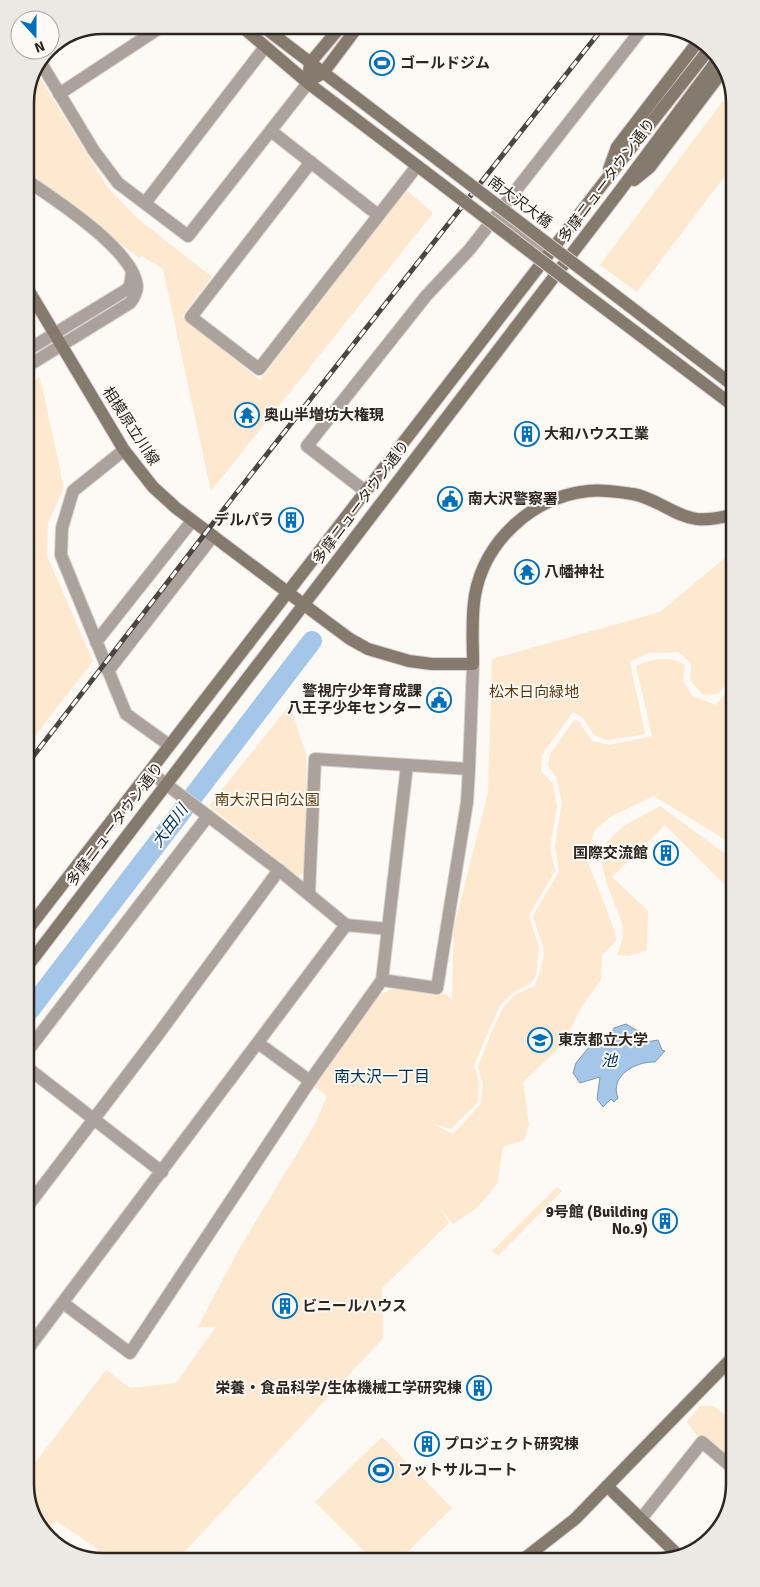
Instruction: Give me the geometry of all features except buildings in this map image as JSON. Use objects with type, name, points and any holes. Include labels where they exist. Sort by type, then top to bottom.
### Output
[{"type":"main road","points":[[250,34],[308,83],[726,401]]},
{"type":"main road","name":"南大沢大橋","points":[[273,34],[726,380]]},
{"type":"main road","points":[[308,83],[310,63],[334,34]]},
{"type":"main road","points":[[308,83],[323,72],[352,34]]},
{"type":"main road","points":[[605,181],[617,147],[695,45]]},
{"type":"main road","name":"多摩ニュータウン通り","points":[[34,921],[547,255],[706,54]]},
{"type":"main road","name":"多摩ニュータウン通り","points":[[34,957],[619,192],[714,64]]},
{"type":"main road","points":[[619,192],[650,167],[720,74]]},
{"type":"main road","name":"相模原立川線","points":[[34,299],[124,450],[153,488],[192,521],[350,639],[368,649],[410,661],[432,664],[473,664]]},
{"type":"main road","points":[[473,664],[473,608],[479,581],[494,549],[518,521],[532,511],[548,502],[568,495],[588,491],[606,491],[635,494],[696,519],[712,519],[726,516]]},
{"type":"main road","points":[[532,1553],[556,1536],[575,1518],[726,1364]]},
{"type":"main road","points":[[607,1486],[674,1551]]},
{"type":"street","points":[[59,94],[150,34]]},
{"type":"street","points":[[365,491],[307,446],[426,296],[470,249],[638,34]]},
{"type":"street","points":[[144,203],[265,47]]},
{"type":"street","points":[[43,68],[94,151],[118,183],[188,236],[308,83]]},
{"type":"street","points":[[271,130],[378,215]]},
{"type":"street","points":[[311,162],[191,317],[259,369],[417,166]]},
{"type":"street","points":[[34,185],[94,229],[121,256],[132,272],[137,288],[135,296],[130,303],[34,362]]},
{"type":"street","points":[[496,216],[547,255]]},
{"type":"street","points":[[34,346],[126,290],[130,286],[132,272]]},
{"type":"street","points":[[124,450],[73,492],[62,528],[61,555],[126,714],[169,745]]},
{"type":"street","points":[[96,642],[192,521]]},
{"type":"street","points":[[108,671],[213,536]]},
{"type":"street","points":[[382,980],[437,988],[467,802],[470,769],[473,664]]},
{"type":"street","points":[[309,894],[315,759],[470,769]]},
{"type":"street","points":[[63,1303],[130,1353],[310,1081],[382,980],[407,765]]},
{"type":"street","points":[[150,772],[279,870],[346,925],[388,929]]},
{"type":"street","points":[[34,1041],[204,813]]},
{"type":"street","points":[[34,1198],[279,870]]},
{"type":"street","points":[[34,1341],[346,925]]},
{"type":"street","points":[[258,1043],[310,1081]]},
{"type":"street","points":[[34,1073],[162,1172]]},
{"type":"street","points":[[641,1519],[702,1442],[726,1462]]},
{"type":"green space","points":[[39,76],[108,188],[137,218],[212,277],[182,316],[260,380],[406,190],[433,213],[211,491],[163,269],[142,256],[139,258],[34,176],[34,98]]},
{"type":"green space","points":[[723,101],[726,104],[726,174],[637,292],[600,265]]},
{"type":"green space","points":[[40,377],[64,488],[48,523],[47,556],[93,661],[34,737],[34,380]]},
{"type":"green space","name":"松木日向緑地","points":[[726,557],[726,685],[718,694],[703,695],[690,680],[691,663],[678,652],[648,653],[630,662],[645,734],[607,740],[594,735],[583,718],[573,712],[542,755],[541,771],[553,784],[557,807],[550,847],[555,872],[529,915],[539,948],[536,976],[530,984],[512,993],[499,1007],[474,1065],[479,1083],[478,1102],[451,1129],[433,1124],[453,1134],[481,1104],[483,1085],[478,1067],[492,1031],[504,1006],[516,994],[535,986],[542,965],[543,948],[533,916],[559,871],[555,846],[562,802],[556,777],[548,766],[550,754],[575,719],[580,723],[592,741],[610,745],[652,736],[636,666],[660,659],[673,660],[685,665],[683,680],[692,696],[716,705],[726,692],[726,840],[654,796],[610,817],[595,830],[586,857],[615,932],[616,941],[602,955],[601,980],[582,1006],[563,1044],[523,1082],[529,1125],[524,1140],[503,1147],[497,1184],[477,1208],[453,1224],[440,1208],[449,1223],[382,1288],[383,1338],[183,1553],[101,1553],[56,1521],[51,1529],[43,1519],[35,1498],[34,1464],[106,1370],[130,1388],[176,1383],[216,1327],[198,1327],[239,1249],[315,1124],[327,1096],[312,1085],[381,994],[393,989],[446,994],[452,1000],[454,927],[488,793],[492,659],[660,612]]},
{"type":"green space","name":"南大沢日向公園","points":[[289,706],[306,755],[306,872],[298,876],[209,806]]},
{"type":"green space","points":[[660,806],[726,855],[726,882],[724,884],[665,825],[612,877],[648,911],[647,950],[629,956],[617,955],[623,939],[622,922],[607,885],[602,864],[607,842],[624,826]]},
{"type":"green space","points":[[557,1187],[562,1191],[498,1256],[492,1251]]},
{"type":"green space","points":[[700,1406],[713,1406],[726,1415],[726,1462],[702,1442],[687,1422]]},
{"type":"green space","name":"フットサルコート","points":[[382,1437],[452,1508],[406,1553],[366,1553],[315,1502]]},
{"type":"water","name":"池","points":[[626,1024],[641,1033],[641,1043],[658,1040],[662,1050],[665,1051],[655,1062],[640,1064],[626,1071],[617,1083],[618,1098],[614,1102],[611,1099],[603,1107],[597,1099],[600,1077],[580,1083],[573,1073],[576,1063],[595,1040],[607,1042],[614,1028]]},
{"type":"waterway","name":"大田川","points":[[34,1004],[312,641]]},
{"type":"railway","points":[[34,755],[234,496],[598,34]]},
{"type":"place","name":"ゴールドジム","points":[[382,63]]},
{"type":"place","name":"奥山半増坊大権現","points":[[247,415]]},
{"type":"place","name":"大和ハウス工業","points":[[527,434]]},
{"type":"place","name":"南大沢警察署","points":[[450,499]]},
{"type":"place","name":"デルパラ","points":[[291,520]]},
{"type":"place","name":"八幡神社","points":[[527,572]]},
{"type":"place","name":"警視庁少年育成課 八王子少年センター","points":[[439,700]]},
{"type":"place","name":"国際交流館","points":[[666,853]]},
{"type":"place","name":"東京都立大学","points":[[540,1040]]},
{"type":"place","name":"9号館 (Building No.9)","points":[[665,1221]]},
{"type":"place","name":"ビニールハウス","points":[[285,1306]]},
{"type":"place","name":"栄養・食品科学/生体機械工学研究棟","points":[[479,1388]]},
{"type":"place","name":"プロジェクト研究棟","points":[[427,1444]]},
{"type":"place","name":"フットサルコート","points":[[381,1470]]},
{"type":"district","name":"南大沢一丁目","points":[[382,1077]]}]
